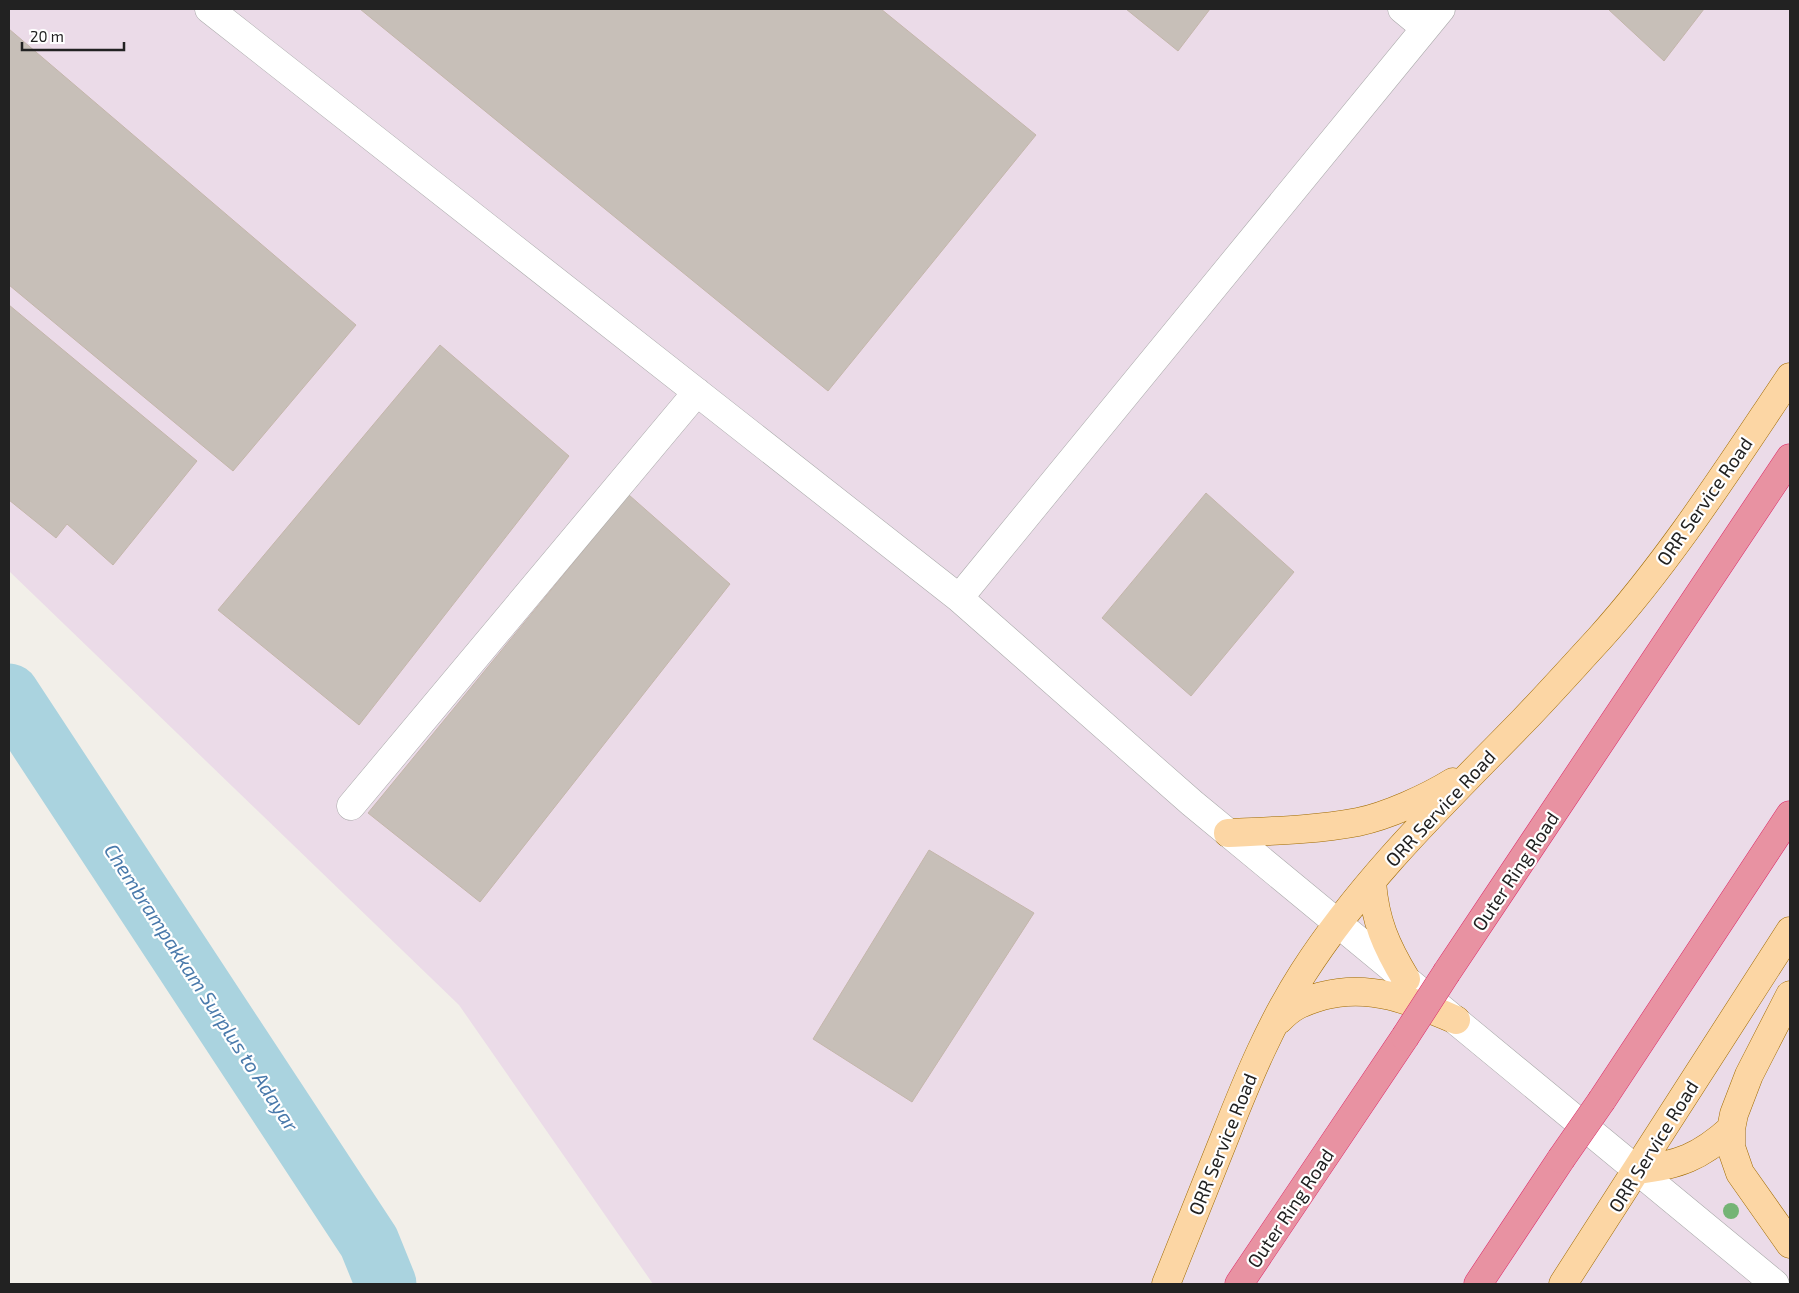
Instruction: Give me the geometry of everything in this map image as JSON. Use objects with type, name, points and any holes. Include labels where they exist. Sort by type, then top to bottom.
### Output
[{"type":"highway","name":"Outer Ring Road","points":[[1239,1284],[1790,458]]},
{"type":"highway","points":[[1478,1284],[1790,815]]},
{"type":"main road","name":"ORR Service Road","points":[[1166,1284],[1246,1083],[1271,1029],[1303,973],[1339,924],[1403,844],[1526,718],[1602,636],[1647,581],[1707,500],[1790,377]]},
{"type":"main road","points":[[1228,832],[1289,831],[1358,822],[1404,806],[1438,791],[1479,766]]},
{"type":"main road","points":[[1372,882],[1377,916],[1383,938],[1406,979]]},
{"type":"main road","name":"ORR Service Road","points":[[1563,1284],[1790,931]]},
{"type":"main road","points":[[1271,1029],[1290,1008],[1310,999],[1337,992],[1362,991],[1391,995],[1456,1020]]},
{"type":"main road","points":[[1790,995],[1749,1075],[1734,1114],[1731,1129],[1731,1147],[1740,1173],[1790,1244]]},
{"type":"main road","points":[[1638,1170],[1673,1164],[1695,1156],[1731,1129]]},
{"type":"street","points":[[210,9],[959,598],[1228,832],[1775,1284]]},
{"type":"street","points":[[959,598],[1433,18],[1402,9]]},
{"type":"street","points":[[351,806],[697,392]]},
{"type":"shaded area","points":[[9,9],[1790,9],[1790,1284],[653,1284],[459,1005],[9,571]]},
{"type":"building","points":[[360,9],[881,9],[1036,135],[828,391]]},
{"type":"building","points":[[1126,9],[1210,9],[1178,51]]},
{"type":"building","points":[[1608,9],[1704,9],[1664,61]]},
{"type":"building","points":[[9,29],[356,325],[233,471],[9,285]]},
{"type":"building","points":[[9,305],[197,461],[113,565],[67,524],[56,538],[9,500]]},
{"type":"building","points":[[440,345],[569,456],[359,725],[218,610]]},
{"type":"building","points":[[1206,493],[1294,572],[1191,696],[1102,618]]},
{"type":"building","points":[[629,495],[730,584],[480,902],[368,813]]},
{"type":"building","points":[[929,850],[1034,913],[912,1102],[813,1039]]},
{"type":"waterway","name":"Chembrampakkam Surplus to Adayar","points":[[9,694],[369,1242],[386,1284]]}]
